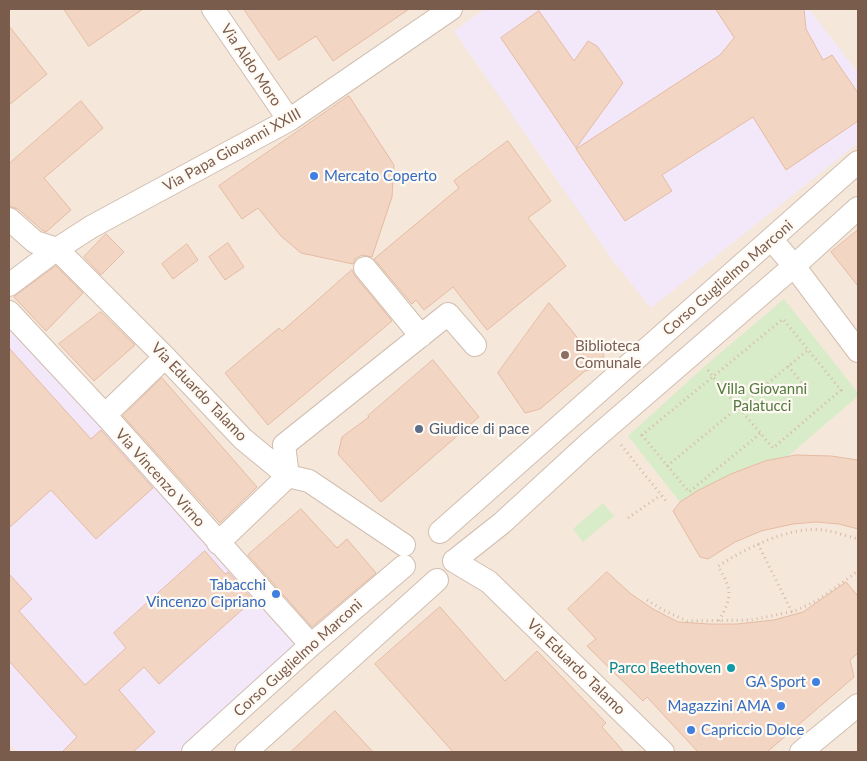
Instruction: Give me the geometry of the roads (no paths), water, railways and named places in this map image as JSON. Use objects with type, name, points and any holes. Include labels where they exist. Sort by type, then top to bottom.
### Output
[{"type":"street","name":"Via Aldo Moro","points":[[213,9],[289,120]]},
{"type":"street","name":"Via Papa Giovanni XXIII","points":[[9,285],[57,249],[91,227],[289,120],[451,9]]},
{"type":"street","name":"Corso Guglielmo Marconi","points":[[204,749],[417,541],[524,459],[858,162]]},
{"type":"street","points":[[454,561],[502,523],[607,428],[858,208]]},
{"type":"street","name":"Via Eduardo Talamo","points":[[9,219],[35,242],[57,249],[166,357],[243,439],[288,476],[309,481],[417,541]]},
{"type":"street","points":[[772,240],[858,351]]},
{"type":"street","points":[[366,268],[421,336]]},
{"type":"street","name":"Via Vincenzo Virno","points":[[9,312],[105,415],[218,544],[311,645]]},
{"type":"street","points":[[218,544],[288,476],[284,445],[448,314],[475,345]]},
{"type":"street","points":[[105,415],[166,357]]},
{"type":"street","points":[[524,459],[547,482]]},
{"type":"street","points":[[246,752],[437,580],[445,576],[451,569],[454,561],[452,544],[447,537],[417,541],[408,573],[422,581],[437,580]]},
{"type":"street","name":"Via Eduardo Talamo","points":[[474,545],[489,582]]},
{"type":"street","name":"Via Eduardo Talamo","points":[[454,561],[489,582],[663,752]]},
{"type":"street","points":[[801,752],[858,705]]},
{"type":"place","name":"Mercato Coperto","points":[[314,176]]},
{"type":"place","name":"Biblioteca Comunale","points":[[565,355]]},
{"type":"place","name":"Giudice di pace","points":[[419,429]]},
{"type":"place","name":"Tabacchi Vincenzo Cipriano","points":[[276,594]]},
{"type":"place","name":"Parco Beethoven","points":[[731,668]]},
{"type":"place","name":"GA Sport","points":[[816,682]]},
{"type":"place","name":"Magazzini AMA","points":[[781,706]]},
{"type":"place","name":"Capriccio Dolce","points":[[691,730]]},
{"type":"park label","name":"Villa Giovanni Palatucci","points":[[762,398]]}]
